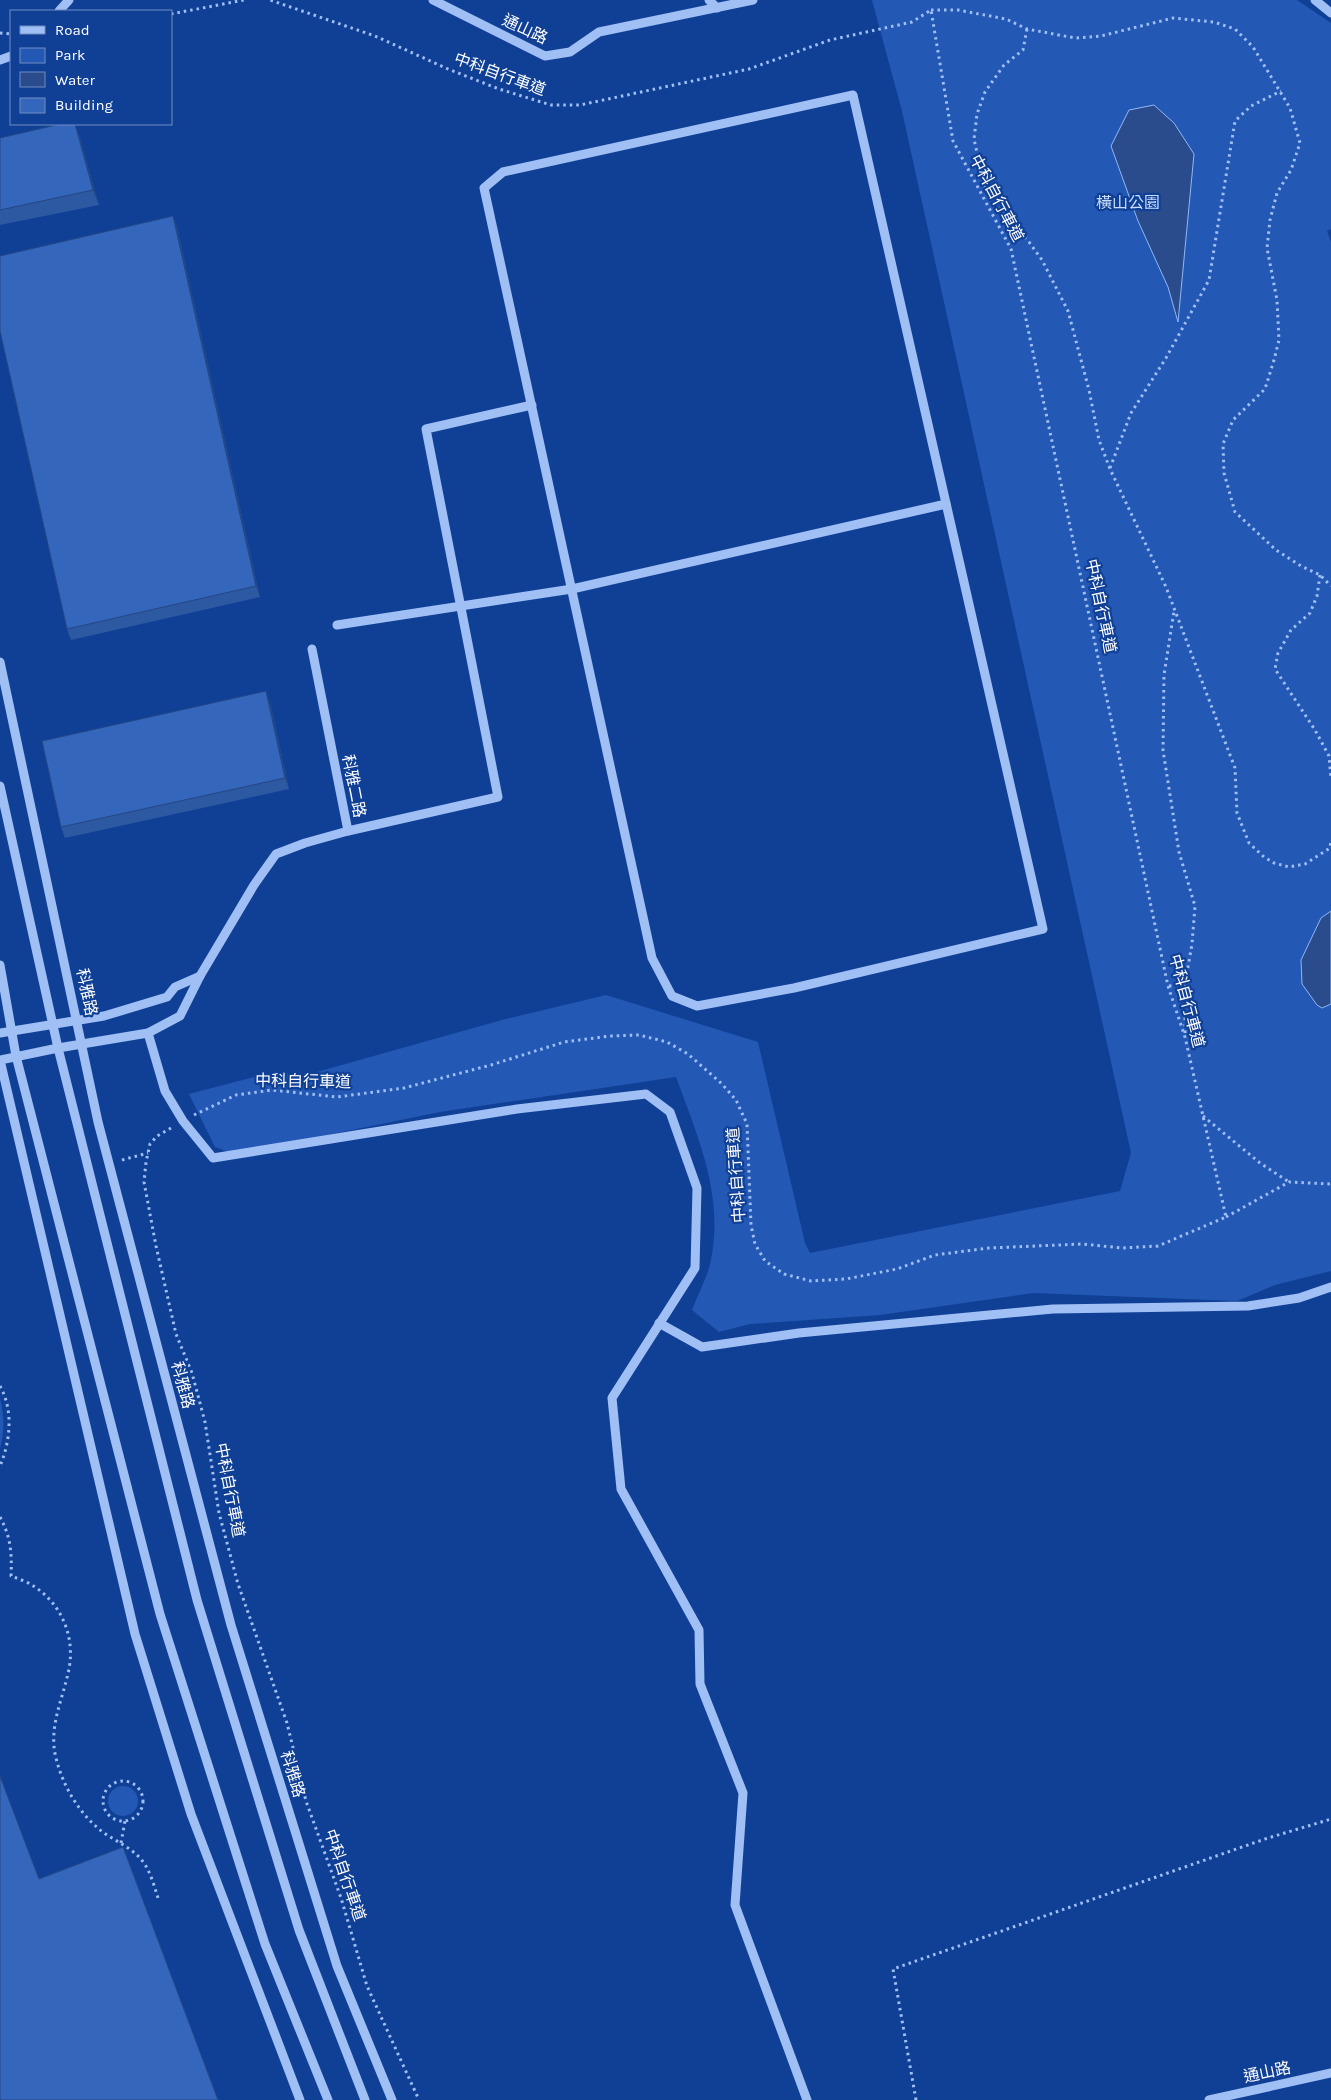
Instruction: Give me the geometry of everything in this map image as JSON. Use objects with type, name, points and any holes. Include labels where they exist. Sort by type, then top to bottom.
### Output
[{"type":"street","points":[[60,10],[69,0]]},
{"type":"street","name":"通山路","points":[[432,0],[545,56],[570,52],[599,32],[753,0]]},
{"type":"street","points":[[709,0],[717,8]]},
{"type":"street","points":[[1314,0],[1331,13]]},
{"type":"street","points":[[853,95],[1042,929],[794,988],[697,1006],[672,996],[652,958],[532,405],[484,188],[503,172],[853,95]]},
{"type":"street","points":[[348,831],[498,798],[426,429],[532,405]]},
{"type":"street","points":[[337,625],[572,589],[946,504]]},
{"type":"street","name":"科雅二路","points":[[0,1060],[148,1033],[180,1016],[200,976],[254,885],[276,854],[305,842],[348,831],[312,649]]},
{"type":"street","name":"科雅路","points":[[0,662],[98,1122],[231,1625],[337,1966],[392,2100]]},
{"type":"street","points":[[0,786],[58,1048],[198,1600],[299,1930],[365,2100]]},
{"type":"street","points":[[0,965],[16,1056],[160,1614],[265,1944],[328,2100]]},
{"type":"street","points":[[0,1033],[104,1016],[167,997],[175,987],[200,976]]},
{"type":"street","points":[[148,1033],[166,1091],[183,1121],[212,1158],[517,1109],[646,1094],[670,1112],[697,1188],[695,1268],[612,1398],[621,1489],[699,1630],[700,1684],[743,1793],[735,1905],[807,2100]]},
{"type":"street","points":[[0,1060],[135,1634],[191,1814],[300,2100]]},
{"type":"street","points":[[659,1323],[702,1347],[799,1333],[1054,1309],[1248,1306],[1299,1298],[1331,1287]]},
{"type":"street","name":"通山路","points":[[1208,2100],[1225,2098],[1331,2073]]},
{"type":"path","points":[[172,14],[244,0]]},
{"type":"path","name":"中科自行車道","points":[[270,0],[375,36],[448,69],[499,89],[551,105],[580,105],[749,69],[830,40],[912,22],[930,10],[953,141],[1010,249],[1168,986],[1185,1037],[1226,1217]]},
{"type":"path","points":[[930,10],[958,10],[1006,19],[1027,29],[1075,38],[1101,36],[1173,18],[1214,22],[1235,29],[1254,47],[1290,108],[1300,143],[1291,170],[1277,193],[1270,220],[1267,248],[1277,300],[1279,340],[1265,389],[1233,420],[1224,444],[1224,472],[1234,512],[1276,550],[1301,566],[1320,574],[1331,586]]},
{"type":"path","points":[[1027,29],[1023,50],[1004,65],[985,92],[977,114],[974,139],[984,185],[995,204],[1029,242],[1042,260],[1068,310],[1089,390],[1099,440],[1110,469],[1166,587],[1235,768],[1237,813],[1249,843],[1264,857],[1274,863],[1289,867],[1305,864],[1330,848],[1331,840]]},
{"type":"path","points":[[1110,469],[1131,413],[1166,358],[1209,280],[1235,121],[1251,106],[1281,91]]},
{"type":"path","points":[[1320,574],[1317,596],[1310,613],[1291,630],[1278,653],[1275,669],[1312,724],[1329,756],[1331,780]]},
{"type":"path","points":[[1174,611],[1164,675],[1164,750],[1179,852],[1195,906],[1185,984],[1185,1037]]},
{"type":"path","points":[[1168,986],[1185,984]]},
{"type":"path","name":"中科自行車道","points":[[419,2100],[368,1986],[341,1898],[306,1801],[287,1723],[233,1567],[219,1513],[205,1422],[192,1374],[176,1334],[144,1182],[150,1144],[157,1136],[236,1094],[272,1090],[336,1097],[404,1088],[491,1065],[564,1042],[610,1036],[639,1035],[667,1042],[688,1054],[722,1084],[736,1100],[747,1124],[751,1224],[754,1244],[765,1261],[784,1274],[811,1281],[846,1279],[897,1269],[935,1255],[989,1248],[1082,1244],[1123,1248],[1158,1246],[1226,1217],[1289,1182]]},
{"type":"path","points":[[1202,1116],[1260,1163],[1289,1182],[1331,1184]]},
{"type":"path","points":[[109,1163],[148,1153]]},
{"type":"path","points":[[0,1386],[7,1403],[9,1424],[8,1448],[0,1466]]},
{"type":"path","points":[[0,1517],[8,1532],[12,1548],[11,1576],[34,1585],[60,1611],[71,1648],[69,1668],[57,1714],[54,1741],[56,1758],[62,1776],[73,1800],[88,1818],[104,1833],[122,1843],[140,1858],[150,1875],[159,1901]]},
{"type":"path","points":[[121,1781],[128,1781],[139,1789],[143,1802],[138,1815],[125,1821],[108,1815],[103,1804],[103,1798],[109,1787],[121,1781]]},
{"type":"path","points":[[916,2100],[893,1968],[1265,1839],[1331,1819]]},
{"type":"path","points":[[122,1843],[125,1821]]},
{"type":"green space","name":"橫山公園","points":[[872,0],[1297,0],[1331,23],[1331,229],[1327,231],[1331,242],[1331,1271],[1275,1285],[1237,1301],[1033,1293],[880,1315],[750,1324],[719,1332],[692,1310],[710,1266],[714,1236],[714,1212],[707,1167],[676,1077],[440,1112],[234,1154],[215,1147],[189,1094],[273,1072],[306,1075],[502,1020],[606,995],[758,1042],[805,1243],[810,1253],[1120,1191],[1131,1153],[902,111]]},
{"type":"green space","points":[[0,1399],[3,1424],[0,1449]]},
{"type":"green space","points":[[123,1786],[133,1791],[138,1801],[133,1811],[123,1816],[113,1811],[108,1801],[113,1791]]},
{"type":"water","points":[[1154,105],[1174,123],[1194,154],[1178,322],[1168,287],[1138,221],[1111,146],[1129,110]]},
{"type":"water","points":[[1331,911],[1331,1004],[1322,1008],[1317,1005],[1302,984],[1301,960],[1321,918]]},
{"type":"building","points":[[56,125],[75,125],[93,190],[0,210],[0,138]]},
{"type":"building","points":[[173,216],[256,586],[67,629],[0,331],[0,256]]},
{"type":"building","points":[[266,691],[285,778],[61,827],[42,741]]},
{"type":"building","points":[[0,1776],[39,1879],[123,1847],[218,2100],[0,2100]]}]
